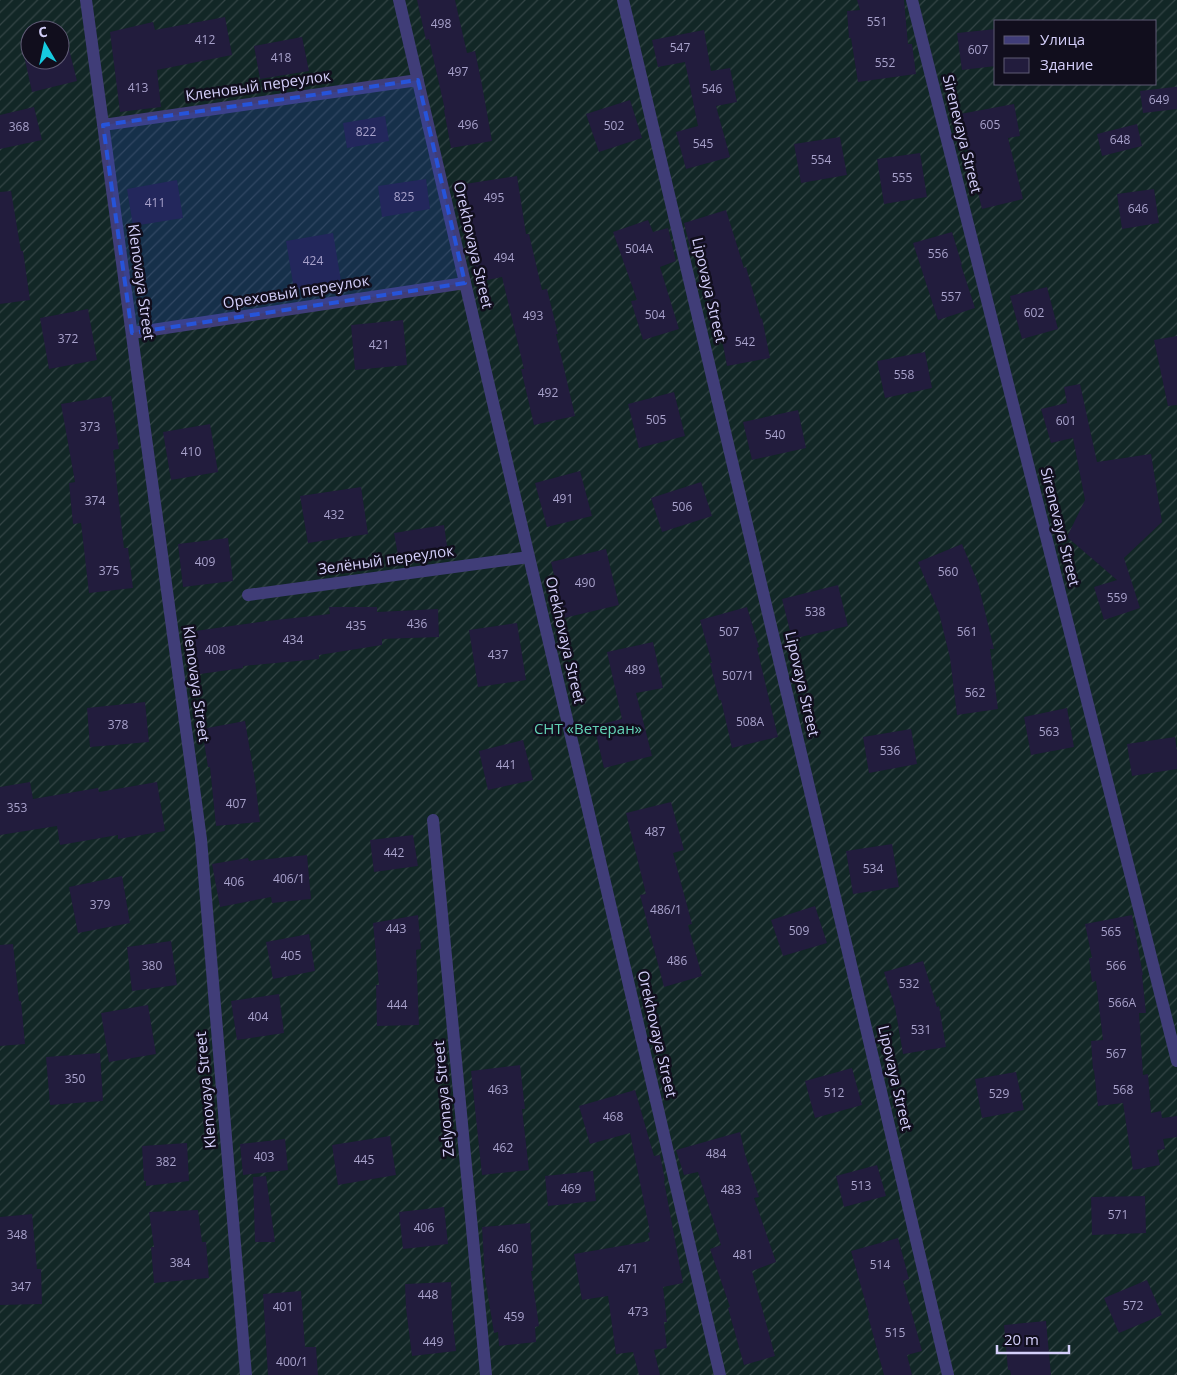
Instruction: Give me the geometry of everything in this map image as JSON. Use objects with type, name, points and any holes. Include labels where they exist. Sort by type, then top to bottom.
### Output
[{"type":"street","name":"Klenovaya Street","points":[[86,0],[201,839],[246,1375]]},
{"type":"street","name":"Orekhovaya Street","points":[[399,0],[720,1375]]},
{"type":"street","name":"Lipovaya Street","points":[[624,0],[948,1375]]},
{"type":"street","name":"Sirenevaya Street","points":[[912,0],[1177,1061]]},
{"type":"street","name":"Кленовый переулок","points":[[103,125],[418,80]]},
{"type":"street","name":"Ореховый переулок","points":[[132,333],[466,283]]},
{"type":"street","name":"Зелёный переулок","points":[[248,595],[529,557]]},
{"type":"street","name":"Zelyonaya Street","points":[[433,820],[486,1375]]},
{"type":"highlighted area","points":[[418,80],[465,283],[132,333],[103,125]]},
{"type":"green space","name":"СНТ «Ветеран»","points":[[0,0],[1177,0],[1177,1375],[0,1375]]},
{"type":"building","points":[[417,0],[455,0],[467,53],[475,51],[492,141],[451,148],[445,110],[429,39],[426,40]]},
{"type":"building","points":[[857,0],[904,0],[908,44],[912,44],[916,74],[858,82],[851,38],[849,38],[847,11],[860,10]]},
{"type":"building","points":[[225,17],[232,55],[157,70],[161,107],[120,112],[110,32],[153,22],[155,30]]},
{"type":"building","points":[[994,29],[994,66],[962,70],[957,33]]},
{"type":"building","points":[[704,30],[711,71],[730,68],[737,102],[716,106],[730,157],[686,169],[676,132],[698,126],[685,62],[658,67],[652,40]]},
{"type":"building","points":[[302,37],[309,71],[260,79],[254,46]]},
{"type":"building","points":[[70,53],[77,81],[32,92],[27,70],[70,70]]},
{"type":"building","points":[[1177,87],[1177,109],[1143,113],[1140,91]]},
{"type":"building","points":[[630,100],[642,138],[599,152],[586,114]]},
{"type":"building","points":[[1014,104],[1020,136],[1008,138],[1023,199],[982,209],[960,114]]},
{"type":"building","points":[[34,107],[42,140],[0,149],[0,115]]},
{"type":"building","points":[[385,116],[389,141],[347,148],[343,123]]},
{"type":"building","points":[[1137,124],[1142,146],[1102,156],[1097,134]]},
{"type":"building","points":[[840,137],[847,175],[801,183],[794,144]]},
{"type":"building","points":[[920,153],[927,197],[884,204],[877,159]]},
{"type":"building","points":[[517,176],[526,234],[529,234],[542,290],[547,289],[575,416],[534,425],[521,369],[524,369],[502,277],[478,282],[470,247],[474,247],[465,184]]},
{"type":"building","points":[[426,179],[430,209],[382,217],[378,186]]},
{"type":"building","points":[[177,180],[183,218],[133,226],[127,189]]},
{"type":"building","points":[[1154,189],[1159,223],[1122,229],[1117,194]]},
{"type":"building","points":[[11,191],[21,251],[23,251],[30,300],[0,304],[0,192]]},
{"type":"building","points":[[726,210],[762,318],[770,358],[727,366],[718,318],[716,319],[700,263],[698,264],[696,254],[692,255],[684,223]]},
{"type":"building","points":[[648,220],[653,232],[668,228],[676,261],[660,267],[679,329],[643,340],[631,301],[637,300],[613,232]]},
{"type":"building","points":[[952,232],[975,308],[938,320],[913,243]]},
{"type":"building","points":[[333,233],[341,281],[294,289],[286,241]]},
{"type":"building","points":[[1047,287],[1058,329],[1022,339],[1010,296]]},
{"type":"building","points":[[88,309],[97,360],[49,369],[40,318]]},
{"type":"building","points":[[403,320],[407,365],[355,370],[351,325]]},
{"type":"building","points":[[1177,336],[1177,405],[1168,406],[1154,340]]},
{"type":"building","points":[[925,352],[932,388],[885,398],[877,361]]},
{"type":"building","points":[[1080,384],[1097,462],[1151,454],[1162,522],[1124,558],[1140,608],[1104,620],[1094,587],[1117,580],[1067,537],[1085,500],[1073,438],[1051,443],[1041,409],[1067,403],[1064,387]]},
{"type":"building","points":[[674,392],[685,436],[639,448],[628,404]]},
{"type":"building","points":[[111,396],[119,449],[113,450],[124,548],[128,548],[133,588],[89,593],[81,523],[73,524],[69,483],[75,482],[61,404]]},
{"type":"building","points":[[798,410],[806,448],[752,460],[743,422]]},
{"type":"building","points":[[210,424],[218,472],[171,480],[163,432]]},
{"type":"building","points":[[580,471],[592,516],[547,527],[535,483]]},
{"type":"building","points":[[701,482],[712,516],[662,532],[651,498]]},
{"type":"building","points":[[361,487],[368,534],[308,543],[300,496]]},
{"type":"building","points":[[444,525],[448,553],[399,561],[394,533]]},
{"type":"building","points":[[228,538],[233,581],[183,587],[178,544]]},
{"type":"building","points":[[962,544],[978,583],[994,649],[990,649],[998,709],[957,715],[950,658],[939,613],[918,562]]},
{"type":"building","points":[[606,549],[619,605],[564,618],[551,562]]},
{"type":"building","points":[[838,585],[848,626],[792,639],[782,599]]},
{"type":"building","points":[[329,607],[377,607],[377,612],[438,609],[439,637],[382,639],[382,645],[319,655],[319,659],[243,666],[243,668],[193,675],[188,632],[330,614]]},
{"type":"building","points":[[747,607],[759,647],[757,648],[778,737],[732,748],[700,620]]},
{"type":"building","points":[[517,623],[526,680],[478,687],[469,630]]},
{"type":"building","points":[[653,642],[663,688],[636,693],[652,756],[604,768],[594,726],[622,719],[607,652]]},
{"type":"building","points":[[145,702],[149,742],[90,747],[87,708]]},
{"type":"building","points":[[1067,708],[1074,747],[1031,755],[1024,717]]},
{"type":"building","points":[[245,721],[260,822],[216,826],[210,767],[208,767],[202,729]]},
{"type":"building","points":[[911,729],[917,764],[869,773],[863,737]]},
{"type":"building","points":[[1175,737],[1177,769],[1132,776],[1127,744]]},
{"type":"building","points":[[523,740],[533,780],[488,790],[479,751]]},
{"type":"building","points":[[30,782],[33,799],[98,788],[99,792],[157,782],[165,831],[118,839],[118,835],[60,845],[57,826],[0,835],[0,787]]},
{"type":"building","points":[[671,802],[684,850],[673,853],[692,924],[688,925],[702,976],[664,987],[640,895],[646,894],[626,813]]},
{"type":"building","points":[[413,835],[418,866],[374,872],[370,840]]},
{"type":"building","points":[[892,844],[899,887],[853,894],[846,851]]},
{"type":"building","points":[[307,855],[311,899],[272,903],[271,897],[220,907],[212,864],[248,858],[249,861]]},
{"type":"building","points":[[122,876],[130,923],[78,933],[69,887]]},
{"type":"building","points":[[815,906],[827,943],[783,956],[771,920]]},
{"type":"building","points":[[418,915],[421,949],[416,950],[419,1025],[377,1026],[376,985],[379,985],[373,923]]},
{"type":"building","points":[[1132,915],[1143,975],[1146,1013],[1139,1013],[1143,1075],[1148,1074],[1151,1113],[1161,1111],[1162,1118],[1177,1116],[1177,1137],[1163,1139],[1165,1149],[1157,1150],[1160,1165],[1133,1170],[1123,1103],[1098,1106],[1091,1041],[1103,1040],[1096,981],[1092,982],[1089,958],[1092,958],[1085,924]]},
{"type":"building","points":[[309,934],[315,971],[273,979],[266,942]]},
{"type":"building","points":[[171,941],[177,985],[132,991],[127,947]]},
{"type":"building","points":[[13,944],[25,1044],[0,1046],[0,945]]},
{"type":"building","points":[[923,961],[937,1007],[939,1006],[946,1047],[903,1054],[895,1007],[884,972]]},
{"type":"building","points":[[279,994],[284,1033],[237,1040],[231,1001]]},
{"type":"building","points":[[148,1005],[156,1054],[109,1062],[101,1013]]},
{"type":"building","points":[[100,1053],[103,1101],[50,1105],[46,1057]]},
{"type":"building","points":[[520,1065],[525,1109],[522,1109],[529,1170],[482,1175],[471,1071]]},
{"type":"building","points":[[852,1068],[862,1105],[815,1118],[805,1081]]},
{"type":"building","points":[[1016,1072],[1024,1110],[982,1118],[975,1079]]},
{"type":"building","points":[[635,1090],[654,1156],[660,1155],[683,1283],[663,1287],[667,1322],[664,1322],[667,1348],[654,1350],[660,1375],[639,1375],[633,1352],[616,1354],[608,1296],[582,1300],[574,1254],[650,1241],[648,1233],[650,1232],[630,1133],[590,1144],[579,1106]]},
{"type":"building","points":[[740,1132],[759,1197],[754,1198],[776,1262],[752,1271],[775,1356],[744,1365],[728,1308],[730,1307],[710,1249],[721,1245],[698,1172],[684,1175],[676,1150]]},
{"type":"building","points":[[390,1136],[396,1175],[338,1185],[332,1145]]},
{"type":"building","points":[[285,1139],[288,1170],[243,1175],[240,1144]]},
{"type":"building","points":[[187,1143],[189,1181],[146,1186],[142,1146]]},
{"type":"building","points":[[877,1165],[886,1196],[844,1207],[836,1176]]},
{"type":"building","points":[[593,1171],[596,1201],[548,1206],[545,1176]]},
{"type":"building","points":[[266,1176],[275,1242],[255,1242],[253,1177]]},
{"type":"building","points":[[1145,1196],[1146,1233],[1092,1235],[1091,1197]]},
{"type":"building","points":[[444,1207],[448,1244],[403,1249],[399,1212]]},
{"type":"building","points":[[198,1210],[202,1242],[206,1242],[209,1278],[154,1283],[151,1247],[154,1247],[149,1212]]},
{"type":"building","points":[[32,1214],[37,1269],[41,1269],[42,1304],[0,1305],[0,1217]]},
{"type":"building","points":[[530,1223],[533,1271],[531,1271],[539,1326],[535,1327],[536,1342],[499,1346],[498,1332],[494,1333],[485,1278],[482,1227]]},
{"type":"building","points":[[898,1238],[909,1279],[903,1281],[922,1351],[907,1355],[912,1375],[884,1375],[851,1251]]},
{"type":"building","points":[[1147,1280],[1162,1315],[1119,1333],[1104,1298]]},
{"type":"building","points":[[451,1282],[456,1351],[412,1356],[405,1284]]},
{"type":"building","points":[[301,1291],[305,1347],[316,1347],[318,1375],[268,1375],[263,1294]]},
{"type":"building","points":[[1046,1321],[1051,1375],[1011,1375],[1010,1370],[1008,1370],[1004,1325]]}]
